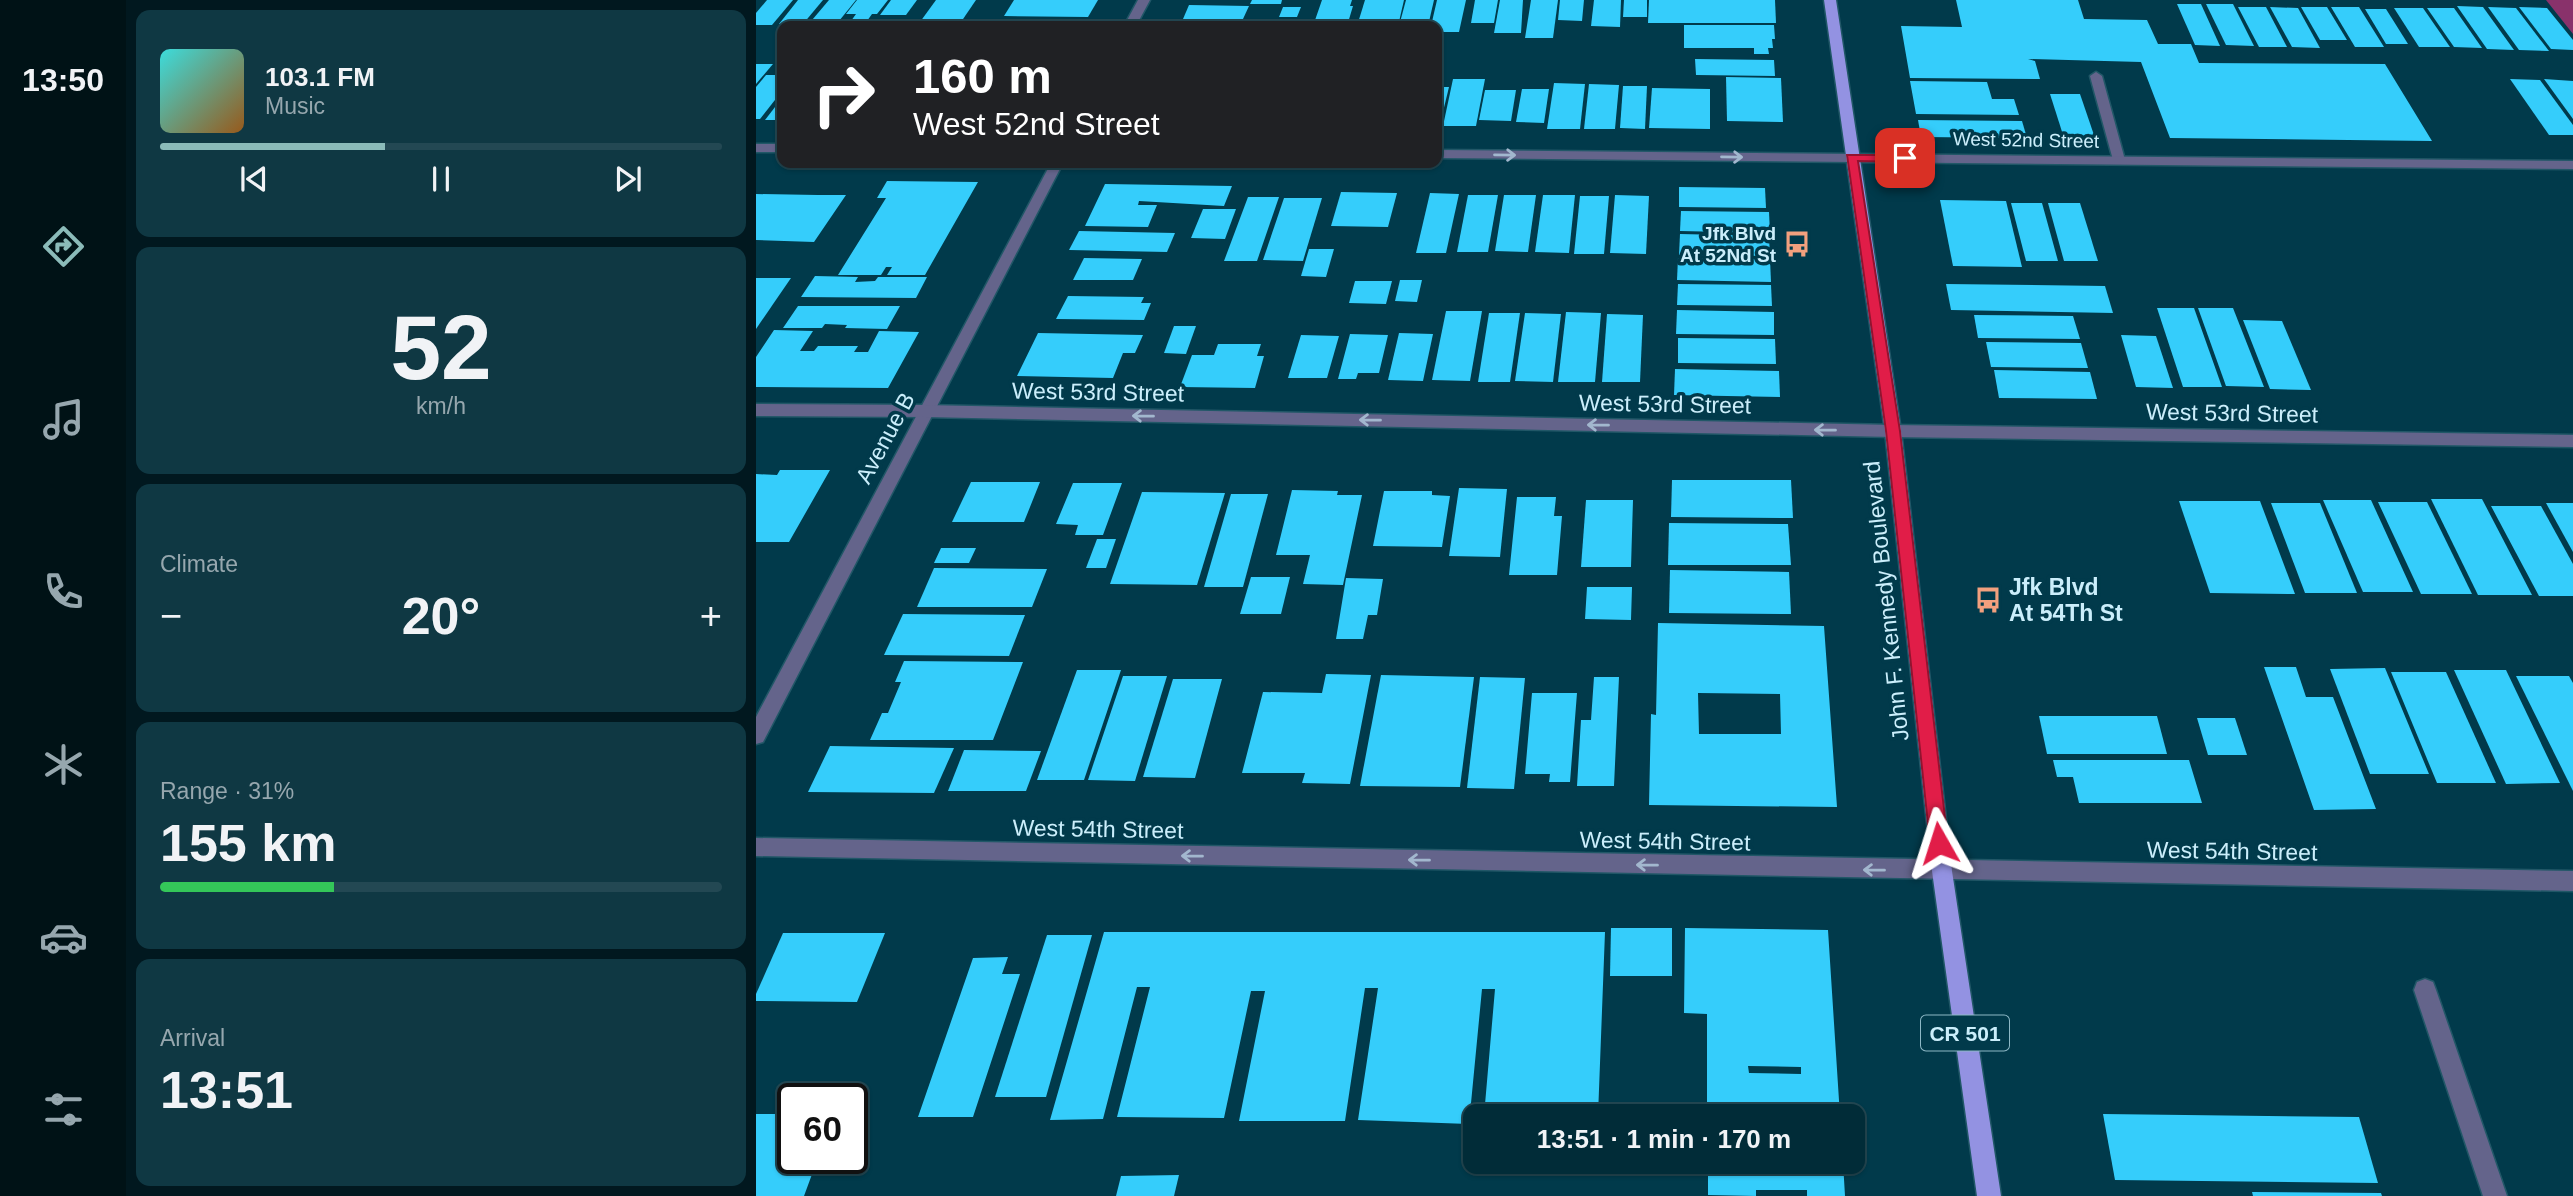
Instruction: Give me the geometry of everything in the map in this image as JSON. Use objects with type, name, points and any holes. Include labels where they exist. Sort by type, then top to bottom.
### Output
[{"type":"main road","name":"John F. Kennedy Boulevard","points":[[1830,0],[1893,431],[1942,871],[1989,1196]]},
{"type":"street","points":[[1133,21],[1144,0]]},
{"type":"street","points":[[2096,76],[2119,160]]},
{"type":"street","points":[[756,148],[777,148]]},
{"type":"street","name":"West 52nd Street","points":[[1442,154],[2573,165]]},
{"type":"street","name":"Avenue B","points":[[756,736],[1054,168]]},
{"type":"street","name":"West 53rd Street","points":[[756,410],[2573,441]]},
{"type":"street","name":"West 54th Street","points":[[756,847],[2573,881]]},
{"type":"street","points":[[2425,990],[2495,1196]]},
{"type":"shaded area","points":[[2546,0],[2573,0],[2573,34]]},
{"type":"building","points":[[767,0],[793,0],[772,25],[756,25],[756,13]]},
{"type":"building","points":[[798,0],[823,0],[806,21],[781,21]]},
{"type":"building","points":[[829,0],[856,0],[839,21],[811,21]]},
{"type":"building","points":[[857,0],[888,0],[877,14],[872,14],[867,21],[851,21],[856,14],[846,14]]},
{"type":"building","points":[[891,0],[917,0],[906,15],[880,15]]},
{"type":"building","points":[[936,0],[976,0],[962,21],[921,21]]},
{"type":"building","points":[[1014,0],[1098,0],[1088,17],[1004,16]]},
{"type":"building","points":[[1252,0],[1282,0],[1281,4],[1250,4]]},
{"type":"building","points":[[1322,0],[1352,0],[1348,21],[1315,21]]},
{"type":"building","points":[[1365,0],[1404,0],[1399,21],[1359,21]]},
{"type":"building","points":[[1406,0],[1434,0],[1429,21],[1400,21]]},
{"type":"building","points":[[1437,0],[1466,0],[1459,32],[1442,32],[1442,21],[1432,21]]},
{"type":"building","points":[[1475,0],[1498,0],[1494,23],[1471,23]]},
{"type":"building","points":[[1500,0],[1523,0],[1521,33],[1494,33]]},
{"type":"building","points":[[1531,0],[1558,0],[1553,38],[1525,38]]},
{"type":"building","points":[[1560,0],[1584,0],[1582,21],[1558,20]]},
{"type":"building","points":[[1594,0],[1621,0],[1620,27],[1591,26]]},
{"type":"building","points":[[1624,0],[1647,0],[1647,17],[1623,17]]},
{"type":"building","points":[[1649,0],[1775,0],[1776,23],[1648,23]]},
{"type":"building","points":[[1956,0],[2078,0],[2084,19],[2147,20],[2158,44],[2191,44],[2199,63],[2385,64],[2432,141],[2170,138],[2141,62],[2028,59],[2035,61],[2040,79],[1910,78],[1901,26],[1962,27]]},
{"type":"building","points":[[2177,4],[2201,4],[2220,46],[2195,45]]},
{"type":"building","points":[[2206,4],[2233,4],[2254,46],[2226,45]]},
{"type":"building","points":[[1189,5],[1249,6],[1243,19],[1183,19]]},
{"type":"building","points":[[2457,6],[2483,7],[2514,50],[2487,49]]},
{"type":"building","points":[[1283,7],[1301,7],[1297,17],[1279,17]]},
{"type":"building","points":[[2238,7],[2266,7],[2287,47],[2259,47]]},
{"type":"building","points":[[2270,7],[2298,8],[2320,48],[2292,47]]},
{"type":"building","points":[[2301,7],[2327,7],[2347,40],[2320,40]]},
{"type":"building","points":[[2331,7],[2359,7],[2384,47],[2355,47]]},
{"type":"building","points":[[2488,7],[2516,8],[2549,51],[2519,50]]},
{"type":"building","points":[[2519,7],[2547,8],[2573,40],[2573,50],[2551,49]]},
{"type":"building","points":[[2394,8],[2423,8],[2450,47],[2419,47]]},
{"type":"building","points":[[2427,8],[2454,8],[2482,48],[2454,47]]},
{"type":"building","points":[[2365,9],[2386,9],[2408,44],[2386,44]]},
{"type":"building","points":[[1008,19],[1077,20],[1076,21],[1007,21]]},
{"type":"building","points":[[1684,25],[1774,25],[1775,39],[1772,39],[1773,48],[1768,48],[1769,54],[1754,54],[1754,48],[1684,48]]},
{"type":"building","points":[[1695,59],[1774,60],[1775,76],[1696,75]]},
{"type":"building","points":[[756,64],[773,64],[756,84]]},
{"type":"building","points":[[766,75],[777,75],[777,97],[760,119],[756,119],[756,87]]},
{"type":"building","points":[[1726,77],[1781,78],[1783,122],[1727,121]]},
{"type":"building","points":[[1453,79],[1485,79],[1476,126],[1443,126]]},
{"type":"building","points":[[2510,79],[2540,80],[2573,125],[2573,135],[2549,135]]},
{"type":"building","points":[[2544,79],[2573,81],[2573,119]]},
{"type":"building","points":[[1910,81],[1987,82],[1992,99],[2014,99],[2019,115],[1916,114]]},
{"type":"building","points":[[1554,83],[1585,84],[1580,129],[1547,129]]},
{"type":"building","points":[[1589,84],[1619,85],[1615,129],[1584,129]]},
{"type":"building","points":[[1623,86],[1647,86],[1645,129],[1620,128]]},
{"type":"building","points":[[1442,87],[1449,87],[1442,116]]},
{"type":"building","points":[[1652,88],[1710,89],[1710,129],[1649,128]]},
{"type":"building","points":[[1522,89],[1549,89],[1544,123],[1516,122]]},
{"type":"building","points":[[1485,90],[1516,90],[1511,121],[1479,120]]},
{"type":"building","points":[[2050,94],[2080,94],[2095,138],[2064,138]]},
{"type":"building","points":[[777,104],[777,120],[765,120]]},
{"type":"building","points":[[1918,120],[2022,121],[2027,138],[1921,137]]},
{"type":"building","points":[[887,181],[978,182],[925,275],[887,275],[892,267],[886,267],[881,275],[838,275],[886,198],[877,198]]},
{"type":"building","points":[[1105,184],[1232,186],[1224,206],[1139,201],[1138,205],[1157,205],[1148,227],[1085,226]]},
{"type":"building","points":[[1679,187],[1765,188],[1766,208],[1679,207]]},
{"type":"building","points":[[1341,192],[1397,193],[1388,227],[1331,226]]},
{"type":"building","points":[[1430,193],[1459,194],[1446,253],[1416,253]]},
{"type":"building","points":[[756,194],[846,195],[814,242],[756,240]]},
{"type":"building","points":[[1468,195],[1498,195],[1488,252],[1457,252]]},
{"type":"building","points":[[1504,195],[1536,195],[1528,252],[1495,251]]},
{"type":"building","points":[[1543,195],[1575,195],[1569,253],[1535,252]]},
{"type":"building","points":[[1615,195],[1649,196],[1646,254],[1610,253]]},
{"type":"building","points":[[1580,196],[1609,196],[1604,254],[1574,254]]},
{"type":"building","points":[[1248,197],[1279,197],[1257,261],[1224,261]]},
{"type":"building","points":[[1284,198],[1322,198],[1303,261],[1263,260]]},
{"type":"building","points":[[1940,200],[2006,201],[2022,267],[1953,266]]},
{"type":"building","points":[[2011,203],[2042,203],[2058,261],[2026,261]]},
{"type":"building","points":[[2048,203],[2080,203],[2098,261],[2064,261]]},
{"type":"building","points":[[1203,209],[1236,209],[1225,239],[1191,238]]},
{"type":"building","points":[[1681,211],[1769,212],[1770,233],[1680,231]]},
{"type":"building","points":[[1079,231],[1175,233],[1167,252],[1069,250]]},
{"type":"building","points":[[1680,234],[1769,236],[1770,256],[1679,255]]},
{"type":"building","points":[[1309,249],[1334,249],[1326,277],[1301,276]]},
{"type":"building","points":[[1084,258],[1142,259],[1133,280],[1073,280]]},
{"type":"building","points":[[1678,258],[1770,259],[1771,282],[1677,280]]},
{"type":"building","points":[[815,276],[858,277],[855,282],[875,281],[878,277],[927,277],[916,298],[801,297]]},
{"type":"building","points":[[756,278],[791,278],[756,329]]},
{"type":"building","points":[[1400,280],[1422,280],[1417,302],[1395,301]]},
{"type":"building","points":[[1355,281],[1392,281],[1386,304],[1349,303]]},
{"type":"building","points":[[1678,284],[1771,285],[1772,306],[1677,305]]},
{"type":"building","points":[[1946,284],[2105,286],[2113,313],[1951,310]]},
{"type":"building","points":[[1068,296],[1144,297],[1141,303],[1151,303],[1144,320],[1056,319]]},
{"type":"building","points":[[798,306],[900,306],[887,329],[845,328],[847,325],[825,324],[822,328],[783,328]]},
{"type":"building","points":[[2157,308],[2194,308],[2222,387],[2183,387]]},
{"type":"building","points":[[2198,308],[2233,308],[2264,387],[2226,386]]},
{"type":"building","points":[[1677,310],[1774,312],[1774,335],[1676,334]]},
{"type":"building","points":[[1446,311],[1482,311],[1470,381],[1432,380]]},
{"type":"building","points":[[1566,312],[1601,313],[1595,382],[1558,382]]},
{"type":"building","points":[[1489,313],[1520,313],[1510,382],[1478,382]]},
{"type":"building","points":[[1525,313],[1561,314],[1553,382],[1515,381]]},
{"type":"building","points":[[1607,314],[1643,315],[1640,382],[1602,382]]},
{"type":"building","points":[[1974,315],[2073,316],[2080,339],[1978,338]]},
{"type":"building","points":[[2243,320],[2282,321],[2311,390],[2270,389]]},
{"type":"building","points":[[1174,326],[1196,326],[1186,354],[1164,353]]},
{"type":"building","points":[[774,330],[813,331],[800,351],[814,351],[818,346],[858,346],[854,352],[868,352],[879,331],[919,332],[888,388],[756,387],[756,357]]},
{"type":"building","points":[[1038,333],[1143,335],[1135,353],[1123,353],[1113,378],[1017,376]]},
{"type":"building","points":[[1399,333],[1433,334],[1423,381],[1388,380]]},
{"type":"building","points":[[1350,334],[1388,335],[1379,373],[1358,373],[1356,379],[1338,379]]},
{"type":"building","points":[[1301,335],[1339,336],[1327,378],[1288,378]]},
{"type":"building","points":[[2121,335],[2156,336],[2173,388],[2136,387]]},
{"type":"building","points":[[1678,338],[1775,339],[1776,364],[1678,363]]},
{"type":"building","points":[[1986,342],[2081,343],[2088,368],[1991,367]]},
{"type":"building","points":[[1218,344],[1261,344],[1257,356],[1264,356],[1255,388],[1180,387],[1192,355],[1214,355]]},
{"type":"building","points":[[1675,369],[1779,371],[1780,397],[1674,395]]},
{"type":"building","points":[[1994,370],[2090,372],[2097,399],[1999,398]]},
{"type":"building","points":[[780,470],[830,470],[789,542],[756,542],[756,474],[777,475]]},
{"type":"building","points":[[1672,480],[1791,480],[1793,518],[1671,517]]},
{"type":"building","points":[[971,482],[1040,482],[1024,522],[952,522]]},
{"type":"building","points":[[1073,483],[1122,483],[1103,535],[1075,535],[1078,525],[1056,524]]},
{"type":"building","points":[[1459,488],[1507,489],[1500,557],[1449,556]]},
{"type":"building","points":[[1292,490],[1338,491],[1337,495],[1362,495],[1343,585],[1303,584],[1310,555],[1276,555]]},
{"type":"building","points":[[1384,491],[1432,491],[1432,495],[1450,496],[1442,547],[1373,546]]},
{"type":"building","points":[[1142,492],[1225,493],[1197,585],[1110,584]]},
{"type":"building","points":[[1231,494],[1268,494],[1243,587],[1204,587]]},
{"type":"building","points":[[1517,497],[1556,497],[1554,516],[1562,516],[1557,575],[1509,575]]},
{"type":"building","points":[[2431,499],[2482,499],[2532,595],[2478,595]]},
{"type":"building","points":[[1586,500],[1633,500],[1631,567],[1581,567]]},
{"type":"building","points":[[2323,500],[2371,500],[2413,592],[2363,592]]},
{"type":"building","points":[[2179,501],[2260,501],[2295,594],[2210,593]]},
{"type":"building","points":[[2378,502],[2427,502],[2472,594],[2421,594]]},
{"type":"building","points":[[2271,503],[2320,503],[2357,593],[2305,593]]},
{"type":"building","points":[[2546,503],[2573,503],[2573,552]]},
{"type":"building","points":[[2491,506],[2541,506],[2573,564],[2573,596],[2539,596]]},
{"type":"building","points":[[1669,523],[1788,524],[1791,565],[1668,565]]},
{"type":"building","points":[[1097,539],[1116,539],[1106,568],[1086,568]]},
{"type":"building","points":[[941,548],[976,548],[969,563],[934,563]]},
{"type":"building","points":[[934,568],[1047,569],[1032,607],[917,607]]},
{"type":"building","points":[[1670,570],[1789,572],[1791,614],[1669,613]]},
{"type":"building","points":[[1251,577],[1290,577],[1281,614],[1240,614]]},
{"type":"building","points":[[1346,578],[1383,579],[1377,615],[1368,615],[1363,639],[1336,639]]},
{"type":"building","points":[[1587,587],[1632,587],[1631,620],[1585,619]]},
{"type":"building","points":[[903,614],[1025,615],[1009,656],[884,655]]},
{"type":"building","points":[[1658,623],[1824,626],[1837,807],[1649,805],[1651,714],[1656,715]],"holes":[[[1698,693],[1780,694],[1781,734],[1699,734]]]},
{"type":"building","points":[[904,661],[1023,662],[993,740],[870,740],[882,713],[888,713],[901,682],[895,682]]},
{"type":"building","points":[[2264,667],[2296,667],[2306,697],[2333,697],[2376,809],[2314,810]]},
{"type":"building","points":[[2385,668],[2429,774],[2370,774],[2330,669]]},
{"type":"building","points":[[1077,670],[1121,670],[1084,780],[1037,780]]},
{"type":"building","points":[[2454,670],[2506,670],[2560,783],[2506,784]]},
{"type":"building","points":[[2391,672],[2446,672],[2496,783],[2437,783]]},
{"type":"building","points":[[1326,674],[1371,675],[1350,784],[1302,783],[1305,773],[1242,773],[1263,692],[1322,693]]},
{"type":"building","points":[[1381,675],[1474,677],[1460,787],[1360,786]]},
{"type":"building","points":[[1123,676],[1167,676],[1135,781],[1088,780]]},
{"type":"building","points":[[2516,676],[2569,676],[2573,683],[2573,791]]},
{"type":"building","points":[[1480,677],[1525,678],[1514,789],[1467,788]]},
{"type":"building","points":[[1594,677],[1619,677],[1614,786],[1577,786],[1581,720],[1591,720]]},
{"type":"building","points":[[1173,679],[1222,679],[1195,778],[1143,777]]},
{"type":"building","points":[[1532,693],[1577,693],[1570,782],[1549,782],[1550,774],[1525,774]]},
{"type":"building","points":[[2039,716],[2157,716],[2167,754],[2047,754]]},
{"type":"building","points":[[2197,718],[2235,718],[2247,755],[2208,755]]},
{"type":"building","points":[[830,746],[954,748],[934,793],[808,792]]},
{"type":"building","points":[[964,750],[1041,751],[1026,791],[948,791]]},
{"type":"building","points":[[2053,760],[2189,760],[2202,803],[2079,803],[2073,777],[2057,777]]},
{"type":"building","points":[[1611,928],[1672,928],[1672,976],[1610,976]]},
{"type":"building","points":[[1685,928],[1828,930],[1839,1104],[1707,1104],[1707,1014],[1684,1013]],"holes":[[[1748,1066],[1801,1067],[1801,1074],[1749,1073]]]},
{"type":"building","points":[[1104,932],[1605,932],[1598,1104],[1485,1104],[1495,989],[1482,989],[1471,1104],[1463,1104],[1463,1124],[1358,1120],[1378,988],[1365,988],[1345,1121],[1239,1121],[1265,991],[1251,991],[1224,1118],[1117,1117],[1150,987],[1137,987],[1103,1119],[1050,1120]]},
{"type":"building","points":[[783,933],[885,933],[857,1002],[756,1001],[756,994]]},
{"type":"building","points":[[1047,935],[1092,935],[1046,1097],[995,1097]]},
{"type":"building","points":[[1008,957],[1002,974],[1020,974],[973,1117],[918,1117],[973,958]]},
{"type":"building","points":[[756,1114],[777,1114],[777,1174],[812,1174],[804,1196],[756,1196]]},
{"type":"building","points":[[2103,1114],[2359,1117],[2378,1183],[2115,1180]]},
{"type":"building","points":[[1708,1174],[1844,1174],[1845,1196],[1807,1196],[1807,1190],[1756,1190],[1756,1196],[1708,1195]]},
{"type":"building","points":[[1179,1175],[1174,1196],[1116,1196],[1121,1176]]},
{"type":"building","points":[[2252,1192],[2381,1193],[2382,1196],[2253,1196]]},
{"type":"place","name":"Jfk Blvd At 52Nd St","points":[[1797,244]]},
{"type":"place","name":"Jfk Blvd At 54Th St","points":[[1988,600]]},
{"type":"route","points":[[1905,158],[1852,158],[1893,431],[1939,843]]}]
